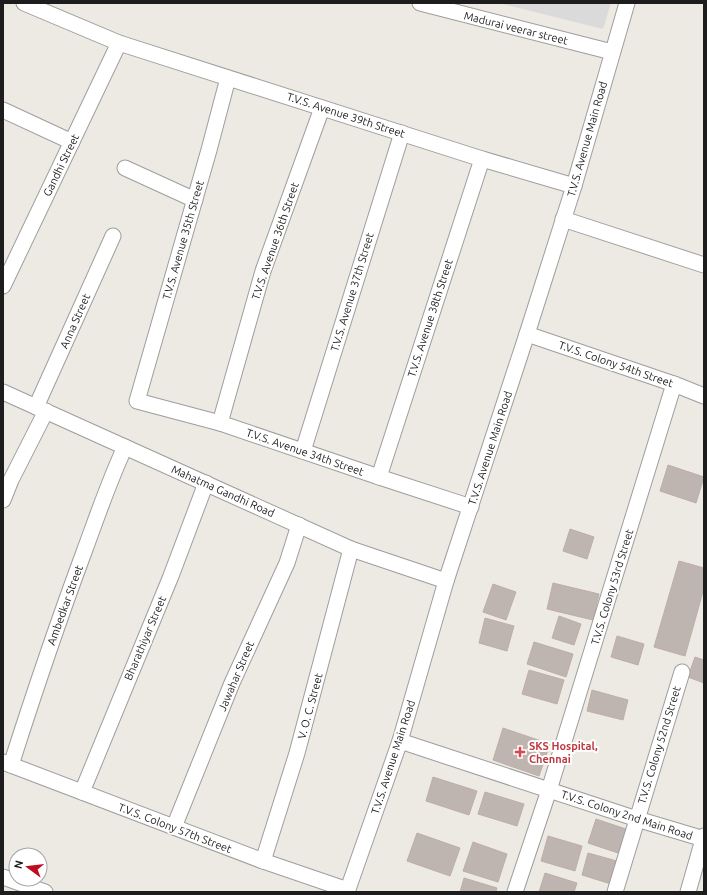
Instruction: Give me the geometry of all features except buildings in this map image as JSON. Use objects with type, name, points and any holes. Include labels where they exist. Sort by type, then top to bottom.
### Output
[{"type":"street","name":"T.V.S. Avenue 39th Street","points":[[24,3],[119,43],[482,159],[574,186]]},
{"type":"street","name":"T.V.S. Avenue Main Road","points":[[347,891],[400,741],[446,581],[574,186],[627,3]]},
{"type":"street","name":"Madurai veerar street","points":[[426,4],[612,52]]},
{"type":"street","name":"Gandhi Street","points":[[4,280],[119,43]]},
{"type":"street","name":"T.V.S. Avenue 35th Street","points":[[137,402],[195,200],[228,78]]},
{"type":"street","name":"T.V.S. Avenue 36th Street","points":[[220,423],[262,271],[322,108]]},
{"type":"street","points":[[3,110],[72,142]]},
{"type":"street","name":"T.V.S. Avenue 37th Street","points":[[303,451],[402,133]]},
{"type":"street","name":"T.V.S. Avenue 38th Street","points":[[379,477],[482,159]]},
{"type":"street","points":[[125,168],[195,200]]},
{"type":"street","points":[[563,219],[704,265]]},
{"type":"street","name":"Anna Street","points":[[3,500],[10,480],[113,236]]},
{"type":"street","name":"T.V.S. Colony 54th Street","points":[[527,334],[674,384],[704,396]]},
{"type":"street","name":"T.V.S. Colony 53rd Street","points":[[515,892],[549,790],[674,384]]},
{"type":"street","name":"Mahatma Gandhi Road","points":[[3,392],[351,549],[446,581]]},
{"type":"street","name":"T.V.S. Avenue 34th Street","points":[[137,402],[220,423],[471,507]]},
{"type":"street","name":"Ambedkar Street","points":[[7,763],[77,570],[125,447]]},
{"type":"street","name":"Bharathiyar Street","points":[[82,792],[171,576],[206,483]]},
{"type":"street","name":"Jawahar Street","points":[[174,827],[232,683],[287,563],[299,525]]},
{"type":"street","name":"V. O. C. Street","points":[[263,861],[298,753],[351,549]]},
{"type":"street","name":"T.V.S. Colony 52nd Street","points":[[615,892],[682,672]]},
{"type":"street","name":"T.V.S. Colony 2nd Main Road","points":[[400,741],[637,819],[704,838]]},
{"type":"street","name":"T.V.S. Colony 57th Street","points":[[7,763],[263,861],[347,891]]},
{"type":"street","points":[[688,892],[704,838]]},
{"type":"street","points":[[3,877],[45,892]]},
{"type":"shaded area","points":[[499,3],[611,3],[603,29]]},
{"type":"place","name":"SKS Hospital, Chennai","points":[[520,752]]}]
